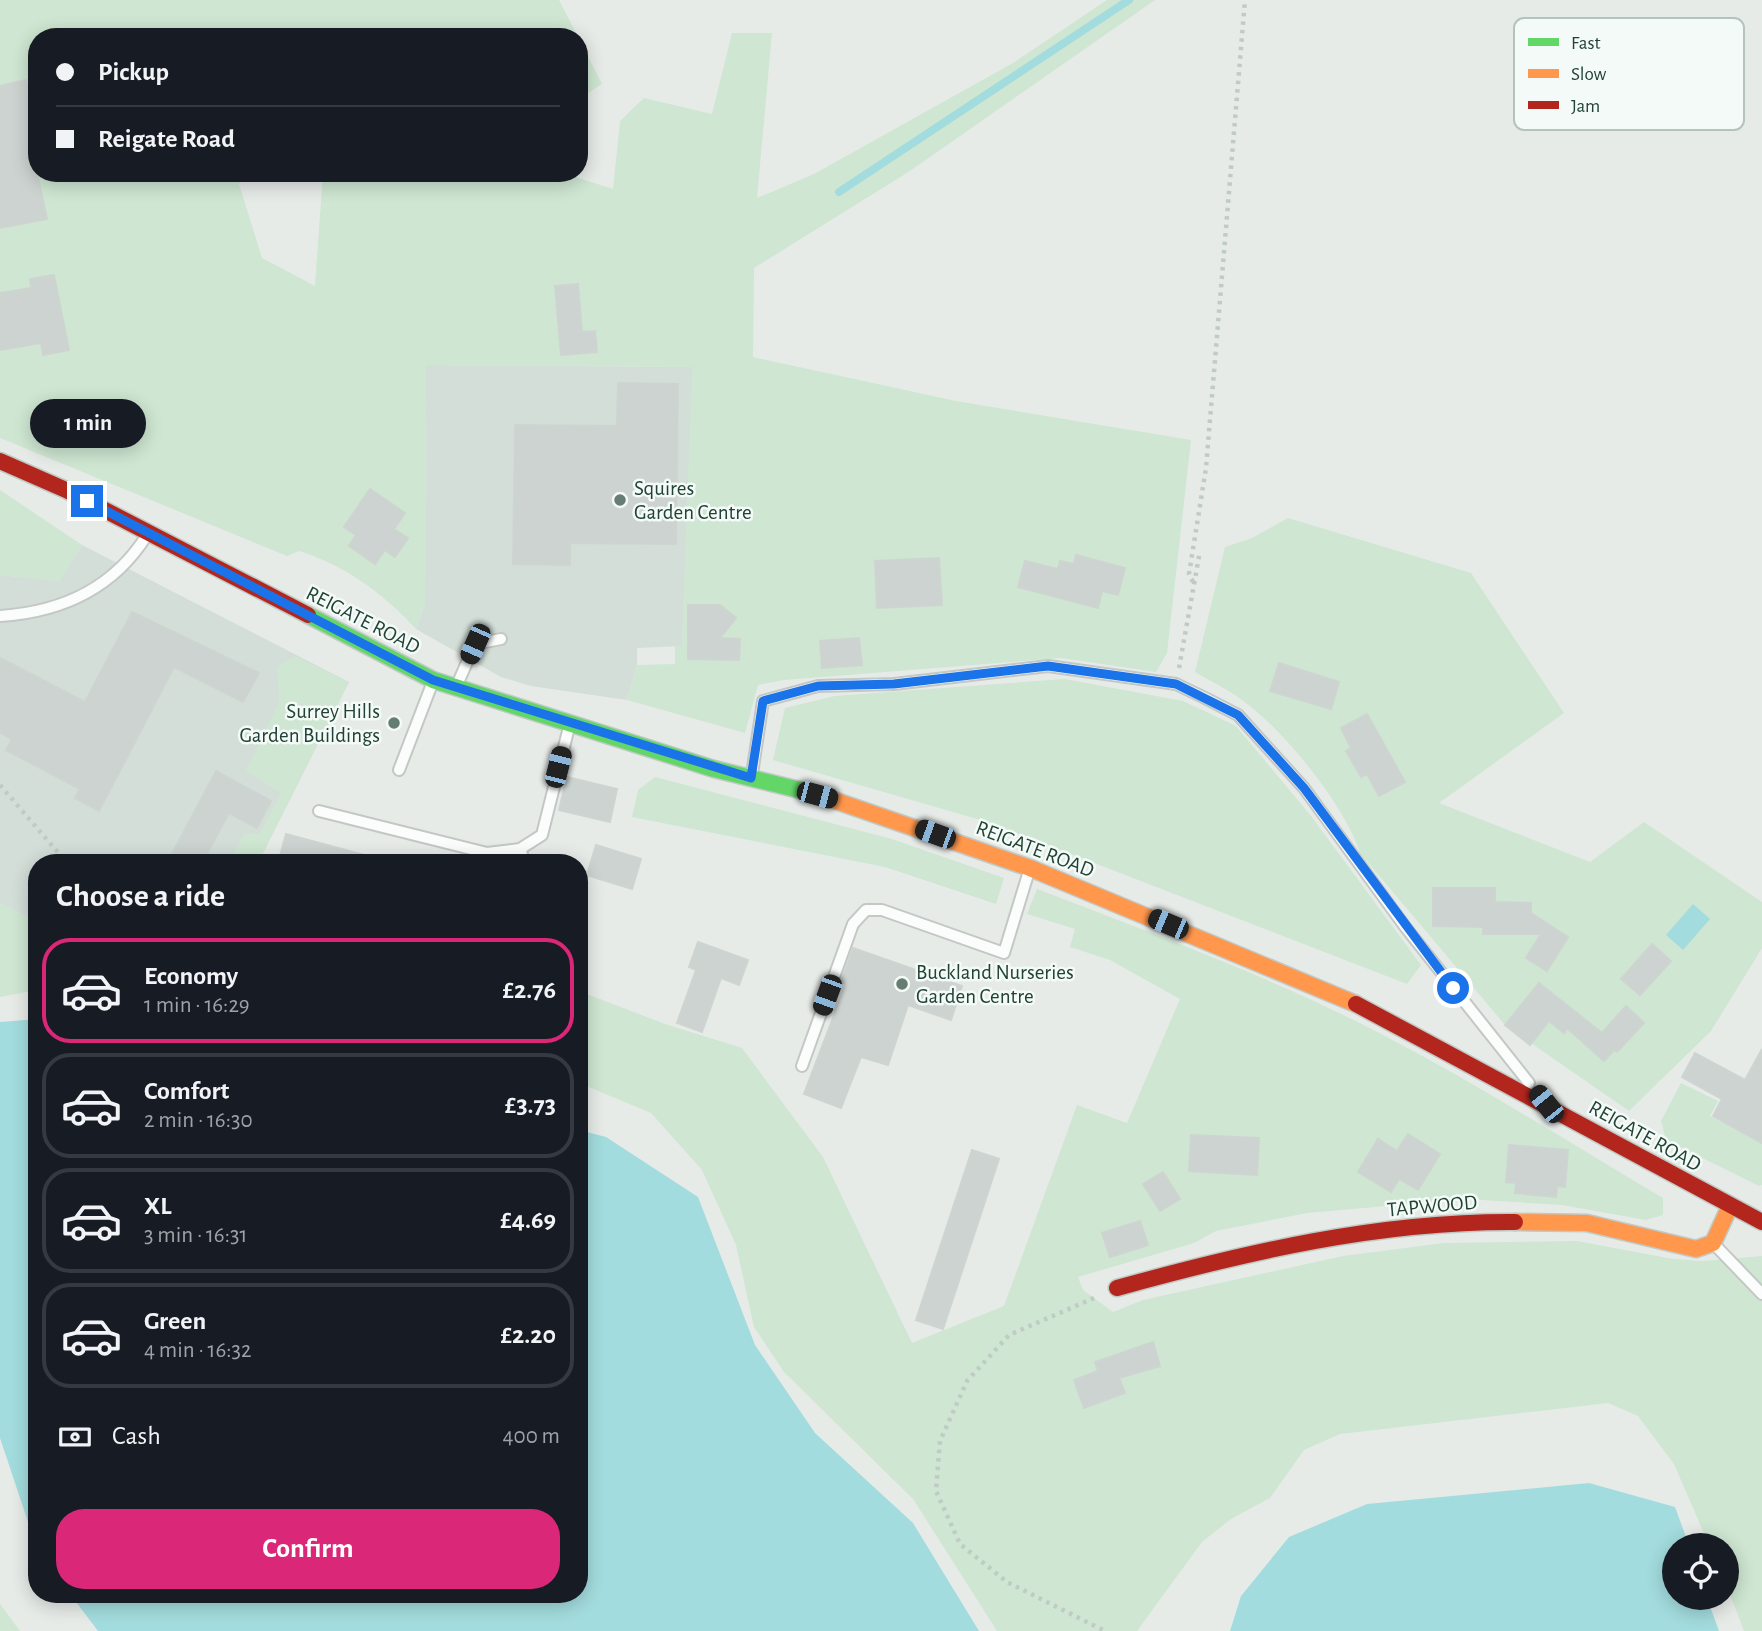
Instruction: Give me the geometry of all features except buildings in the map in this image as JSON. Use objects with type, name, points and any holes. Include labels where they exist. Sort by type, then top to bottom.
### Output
[{"type":"main road","name":"REIGATE ROAD","points":[[0,461],[148,533],[433,680],[751,778],[839,800],[1030,868],[1349,1000],[1762,1222]]},
{"type":"main road","points":[[1713,1243],[1730,1206]]},
{"type":"main road","name":"TAPWOOD","points":[[1117,1288],[1210,1262],[1310,1240],[1469,1222],[1587,1223],[1696,1249],[1713,1243]]},
{"type":"lane","points":[[0,616],[36,614],[68,604],[92,591],[115,576],[135,555],[148,533]]},
{"type":"lane","points":[[455,688],[475,644],[501,639]]},
{"type":"lane","points":[[751,778],[763,701],[818,686],[894,684],[1048,666],[1176,684],[1238,715],[1304,788],[1406,928],[1546,1104]]},
{"type":"lane","points":[[399,770],[433,680]]},
{"type":"lane","points":[[319,811],[487,853],[520,849],[541,835],[570,722]]},
{"type":"lane","points":[[520,849],[522,854]]},
{"type":"lane","points":[[802,1066],[853,924],[866,910],[882,909],[1004,953],[1030,868]]},
{"type":"lane","points":[[1713,1243],[1762,1294]]},
{"type":"path","points":[[1193,582],[1189,574],[1206,468],[1245,0]]},
{"type":"path","points":[[1176,684],[1200,551]]},
{"type":"path","points":[[0,785],[59,854]]},
{"type":"path","points":[[1105,1631],[1007,1582],[960,1544],[936,1491],[940,1441],[967,1381],[1009,1335],[1117,1288]]},
{"type":"shaded area","points":[[426,365],[693,367],[682,646],[637,648],[637,665],[627,700],[531,686],[501,677],[416,629],[425,603]]},
{"type":"shaded area","points":[[82,545],[349,682],[263,854],[28,854],[28,917],[0,903],[0,575],[59,581]]},
{"type":"green space","points":[[0,0],[559,0],[573,28],[28,28],[28,182],[240,182],[262,258],[315,286],[322,182],[588,181],[613,189],[620,121],[644,98],[712,114],[732,33],[772,33],[757,198],[814,174],[1013,63],[1107,0],[1155,0],[910,171],[754,268],[753,357],[956,401],[1191,440],[1167,653],[1156,672],[1061,658],[784,680],[758,685],[745,733],[627,700],[637,665],[675,664],[675,646],[682,646],[692,367],[426,365],[425,603],[416,629],[391,604],[363,582],[332,564],[299,551],[287,556],[0,438]]},
{"type":"green space","points":[[588,57],[602,84],[588,93]]},
{"type":"green space","points":[[0,490],[82,545],[59,582],[0,575]]},
{"type":"green space","points":[[1288,518],[1471,573],[1564,713],[1439,803],[1590,862],[1644,822],[1762,902],[1762,948],[1711,1031],[1629,1111],[1505,1025],[1360,853],[1342,814],[1296,751],[1246,703],[1195,672],[1225,547],[1252,538]]},
{"type":"green space","points":[[295,656],[349,682],[263,854],[234,854],[244,834],[260,834],[281,793],[246,771],[279,702],[277,667]]},
{"type":"green space","points":[[1065,679],[1183,701],[1236,726],[1311,816],[1421,965],[1407,984],[991,823],[773,760],[785,708],[835,696]]},
{"type":"green space","points":[[655,777],[892,839],[1004,878],[996,904],[885,867],[632,817],[638,790]]},
{"type":"green space","points":[[1037,889],[1212,957],[1341,1014],[1454,1074],[1663,1198],[1663,1215],[1646,1220],[1562,1205],[1466,1199],[1307,1213],[1216,1231],[1194,1243],[1078,1277],[1083,1290],[1113,1312],[1143,1300],[1343,1256],[1444,1243],[1577,1241],[1673,1259],[1702,1261],[1762,1256],[1762,1631],[1744,1631],[1736,1610],[1739,1610],[1739,1533],[1704,1533],[1674,1464],[1638,1416],[1608,1403],[1340,1434],[1304,1450],[1270,1498],[1231,1519],[1202,1542],[1137,1631],[997,1631],[913,1499],[784,1372],[754,1327],[736,1245],[702,1170],[651,1113],[588,1087],[588,994],[665,1024],[742,1048],[823,1157],[912,1343],[1004,1306],[1077,1105],[1127,1123],[1180,999],[1110,960],[1070,947],[1075,929],[1027,914]]},
{"type":"green space","points":[[0,903],[28,917],[28,992],[0,997]]},
{"type":"green space","points":[[1681,1083],[1718,1101],[1710,1116],[1762,1143],[1762,1185],[1759,1186],[1666,1140],[1661,1121]]},
{"type":"green space","points":[[0,1604],[20,1631],[0,1631]]},
{"type":"water","points":[[1693,904],[1710,919],[1683,950],[1666,935]]},
{"type":"water","points":[[28,1020],[28,1522],[0,1438],[0,1022]]},
{"type":"water","points":[[588,1132],[606,1137],[698,1197],[755,1345],[815,1433],[913,1523],[979,1631],[98,1631],[77,1603],[588,1603]]},
{"type":"water","points":[[1589,1483],[1675,1507],[1685,1533],[1662,1533],[1662,1610],[1711,1610],[1719,1631],[1230,1631],[1241,1596],[1289,1537],[1367,1504]]},
{"type":"waterway","points":[[839,192],[1129,0]]},
{"type":"traffic: fast","points":[[308,615],[433,680],[714,769],[816,794]]},
{"type":"traffic: slow","points":[[816,794],[1030,868],[1356,1004]]},
{"type":"traffic: slow","points":[[1515,1222],[1587,1223],[1696,1249],[1713,1243],[1730,1206]]},
{"type":"traffic: jam","points":[[0,461],[66,490],[308,615]]},
{"type":"traffic: jam","points":[[1356,1004],[1762,1222]]},
{"type":"traffic: jam","points":[[1117,1288],[1215,1262],[1314,1241],[1414,1227],[1515,1222]]},
{"type":"place","name":"Squires Garden Centre","points":[[620,500]]},
{"type":"place","name":"Surrey Hills Garden Buildings","points":[[394,723]]},
{"type":"place","name":"Buckland Nurseries Garden Centre","points":[[902,984]]},
{"type":"route","points":[[87,501],[433,680],[714,769],[751,778],[763,701],[818,686],[894,684],[1048,666],[1176,684],[1238,715],[1304,788],[1453,988]]}]
